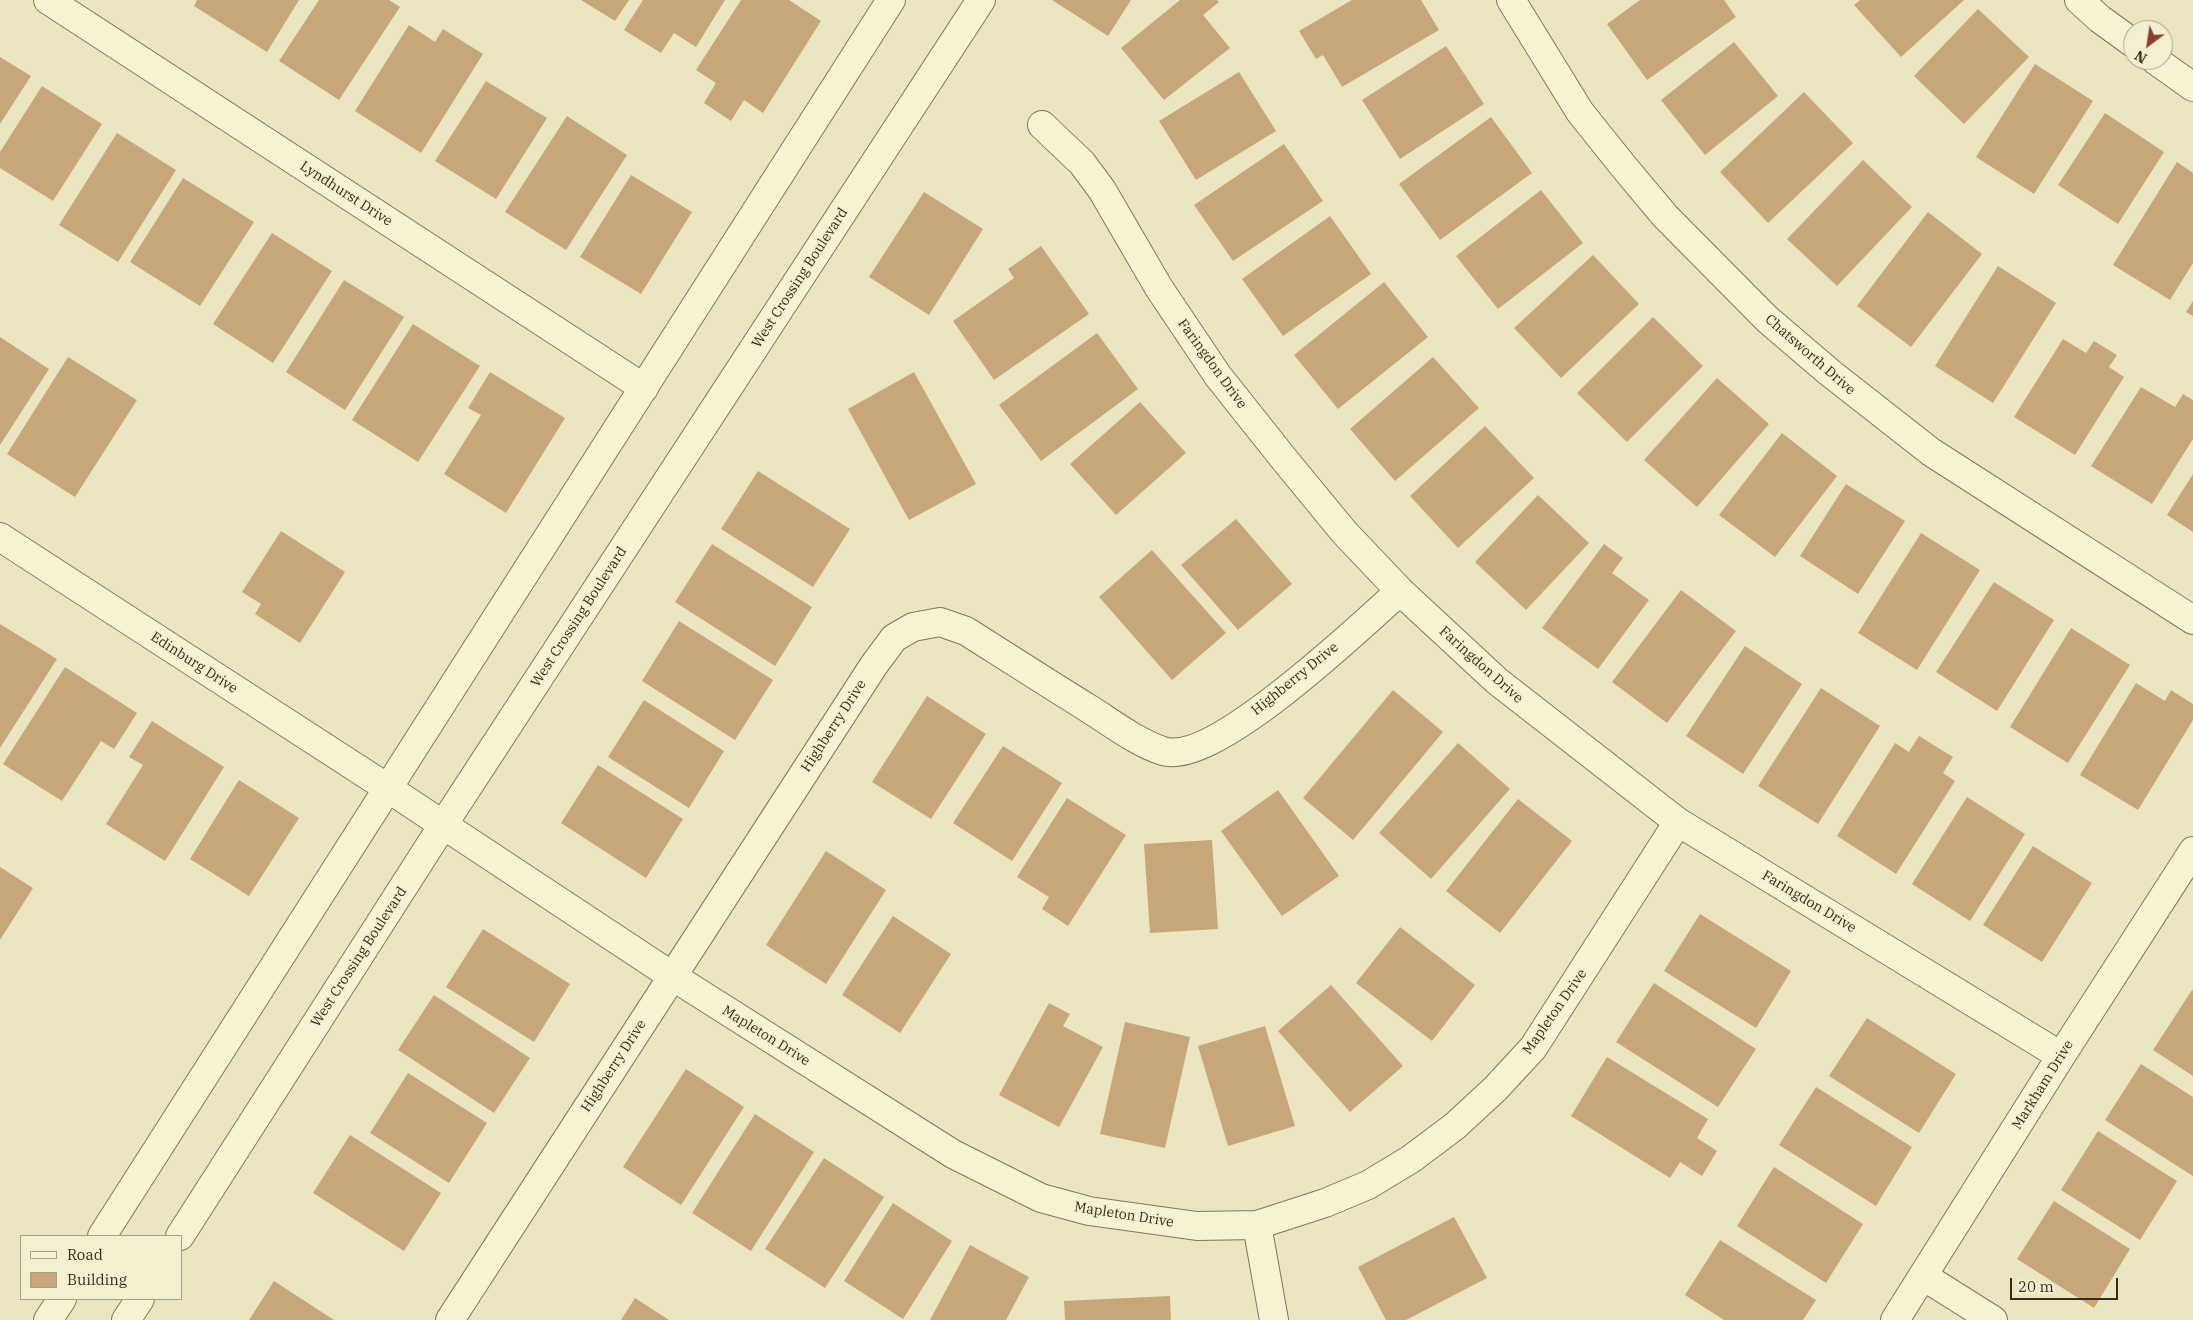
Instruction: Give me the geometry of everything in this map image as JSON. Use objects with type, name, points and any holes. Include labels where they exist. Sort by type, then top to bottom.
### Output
[{"type":"street","name":"Lyndhurst Drive","points":[[48,0],[644,388]]},
{"type":"street","points":[[103,1235],[891,0]]},
{"type":"street","name":"West Crossing Boulevard","points":[[181,1235],[443,825],[981,0]]},
{"type":"street","name":"Chatsworth Drive","points":[[1511,0],[1580,112],[1624,167],[1665,216],[1768,318],[1829,372],[1931,452],[2193,620]]},
{"type":"street","points":[[2079,0],[2123,36]]},
{"type":"street","points":[[2170,70],[2193,86]]},
{"type":"street","name":"Faringdon Drive","points":[[1042,125],[1082,163],[1102,190],[1159,288],[1218,376],[1344,532],[1400,591],[1497,682],[1678,822],[2061,1056]]},
{"type":"street","name":"Edinburg Drive","points":[[0,537],[388,789]]},
{"type":"street","name":"Highberry Drive","points":[[450,1320],[874,664],[894,638],[913,627],[940,622],[966,631],[1128,734],[1164,752],[1189,751],[1224,733],[1276,699],[1400,591]]},
{"type":"street","name":"Mapleton Drive","points":[[388,789],[672,976],[953,1154],[1042,1198],[1089,1211],[1196,1226],[1257,1225],[1325,1203],[1368,1184],[1411,1159],[1455,1126],[1495,1089],[1533,1048],[1678,822]]},
{"type":"street","name":"Markham Drive","points":[[1895,1320],[2193,851]]},
{"type":"street","points":[[1257,1225],[1274,1320]]},
{"type":"street","points":[[1923,1276],[1993,1320]]},
{"type":"street","points":[[48,1320],[61,1300]]},
{"type":"street","points":[[126,1320],[139,1300]]},
{"type":"building","points":[[197,0],[299,0],[267,52],[194,6]]},
{"type":"building","points":[[319,0],[389,0],[400,7],[339,100],[279,61]]},
{"type":"building","points":[[581,0],[629,0],[615,21]]},
{"type":"building","points":[[643,0],[725,0],[696,47],[674,33],[661,53],[624,30]]},
{"type":"building","points":[[741,0],[789,0],[821,21],[763,113],[744,100],[731,121],[704,103],[716,83],[696,70]]},
{"type":"building","points":[[1052,0],[1131,0],[1108,36]]},
{"type":"building","points":[[1180,0],[1217,0],[1219,2],[1203,15],[1230,48],[1164,100],[1121,48]]},
{"type":"building","points":[[1352,0],[1421,0],[1439,30],[1342,87],[1323,55],[1316,59],[1299,31]]},
{"type":"building","points":[[1640,0],[1724,0],[1736,17],[1647,80],[1607,24]]},
{"type":"building","points":[[1860,0],[1964,0],[1901,57],[1854,5]]},
{"type":"building","points":[[1978,9],[2029,57],[1964,124],[1914,76]]},
{"type":"building","points":[[409,25],[435,42],[443,29],[483,54],[421,153],[355,111]]},
{"type":"building","points":[[1734,42],[1778,96],[1705,155],[1661,100]]},
{"type":"building","points":[[1446,46],[1484,104],[1400,159],[1362,100]]},
{"type":"building","points":[[0,57],[31,76],[0,124]]},
{"type":"building","points":[[2035,64],[2093,101],[2034,194],[1976,157]]},
{"type":"building","points":[[1239,72],[1276,131],[1196,180],[1159,121]]},
{"type":"building","points":[[486,81],[547,118],[496,199],[435,161]]},
{"type":"building","points":[[42,86],[102,124],[53,201],[0,168],[0,152]]},
{"type":"building","points":[[1804,92],[1853,143],[1768,223],[1720,172]]},
{"type":"building","points":[[2105,113],[2164,152],[2118,224],[2058,185]]},
{"type":"building","points":[[567,116],[627,155],[566,250],[505,212]]},
{"type":"building","points":[[1491,117],[1532,173],[1440,240],[1399,184]]},
{"type":"building","points":[[117,133],[176,170],[118,262],[59,225]]},
{"type":"building","points":[[1284,144],[1323,201],[1233,261],[1194,205]]},
{"type":"building","points":[[1863,160],[1912,207],[1837,286],[1787,239]]},
{"type":"building","points":[[2177,162],[2193,173],[2193,263],[2170,300],[2113,265]]},
{"type":"building","points":[[631,175],[692,212],[641,294],[580,257]]},
{"type":"building","points":[[183,178],[254,222],[200,306],[130,262]]},
{"type":"building","points":[[1541,190],[1583,243],[1498,309],[1456,256]]},
{"type":"building","points":[[924,192],[983,229],[929,315],[869,277]]},
{"type":"building","points":[[1928,212],[1982,254],[1911,347],[1857,306]]},
{"type":"building","points":[[1330,216],[1371,274],[1283,336],[1242,279]]},
{"type":"building","points":[[272,233],[332,271],[273,363],[213,324]]},
{"type":"building","points":[[1041,246],[1089,314],[994,380],[953,321],[1014,278],[1008,269]]},
{"type":"building","points":[[1593,255],[1639,304],[1561,378],[1514,328]]},
{"type":"building","points":[[1998,266],[2056,303],[1993,403],[1935,366]]},
{"type":"building","points":[[344,280],[404,317],[345,410],[286,372]]},
{"type":"building","points":[[1384,282],[1428,337],[1338,409],[1294,355]]},
{"type":"building","points":[[2193,301],[2193,316],[2186,312]]},
{"type":"building","points":[[1653,317],[1703,366],[1627,442],[1577,393]]},
{"type":"building","points":[[413,324],[480,366],[418,462],[352,420]]},
{"type":"building","points":[[1097,333],[1138,389],[1041,461],[999,405]]},
{"type":"building","points":[[0,337],[49,369],[0,445]]},
{"type":"building","points":[[2063,339],[2086,353],[2094,341],[2117,355],[2109,367],[2124,377],[2075,455],[2014,417]]},
{"type":"building","points":[[68,357],[137,400],[75,497],[7,454]]},
{"type":"building","points":[[1433,357],[1479,408],[1395,481],[1350,429]]},
{"type":"building","points":[[490,372],[565,418],[506,513],[444,474],[481,415],[468,408]]},
{"type":"building","points":[[914,372],[976,484],[909,520],[848,409]]},
{"type":"building","points":[[1717,378],[1769,424],[1697,507],[1644,460]]},
{"type":"building","points":[[2141,387],[2175,407],[2183,394],[2193,400],[2193,439],[2152,504],[2091,466]]},
{"type":"building","points":[[1140,402],[1186,453],[1116,515],[1070,464]]},
{"type":"building","points":[[1485,426],[1534,478],[1458,548],[1410,496]]},
{"type":"building","points":[[1782,433],[1837,476],[1775,557],[1719,515]]},
{"type":"building","points":[[758,471],[850,529],[813,587],[721,529]]},
{"type":"building","points":[[2193,474],[2193,532],[2167,515]]},
{"type":"building","points":[[1846,484],[1905,521],[1858,594],[1800,556]]},
{"type":"building","points":[[1538,495],[1589,543],[1526,610],[1475,562]]},
{"type":"building","points":[[1236,519],[1292,584],[1238,630],[1181,565]]},
{"type":"building","points":[[281,531],[345,572],[300,643],[255,614],[261,604],[242,592]]},
{"type":"building","points":[[1921,533],[1980,570],[1917,670],[1858,633]]},
{"type":"building","points":[[712,544],[812,607],[775,666],[675,602]]},
{"type":"building","points":[[1604,544],[1623,558],[1612,573],[1649,600],[1598,669],[1542,628]]},
{"type":"building","points":[[1152,550],[1226,633],[1172,680],[1099,597]]},
{"type":"building","points":[[1994,582],[2054,620],[1997,711],[1936,672]]},
{"type":"building","points":[[1681,590],[1736,631],[1667,723],[1612,682]]},
{"type":"building","points":[[679,621],[773,680],[735,740],[642,681]]},
{"type":"building","points":[[0,624],[57,659],[0,748]]},
{"type":"building","points":[[2071,628],[2130,665],[2068,763],[2010,727]]},
{"type":"building","points":[[1745,646],[1802,684],[1743,774],[1686,736]]},
{"type":"building","points":[[65,667],[137,713],[114,749],[101,741],[62,801],[3,764]]},
{"type":"building","points":[[2136,683],[2165,701],[2171,690],[2193,704],[2193,720],[2138,810],[2080,775]]},
{"type":"building","points":[[1821,688],[1880,726],[1818,824],[1758,786]]},
{"type":"building","points":[[1393,690],[1443,732],[1353,840],[1303,798]]},
{"type":"building","points":[[927,696],[986,734],[931,819],[872,782]]},
{"type":"building","points":[[644,700],[724,751],[689,808],[608,757]]},
{"type":"building","points":[[152,721],[224,767],[165,861],[106,824],[143,765],[129,757]]},
{"type":"building","points":[[1919,736],[1953,757],[1943,773],[1955,781],[1896,874],[1837,836],[1895,743],[1909,752]]},
{"type":"building","points":[[1458,743],[1510,789],[1431,879],[1379,833]]},
{"type":"building","points":[[1003,746],[1062,783],[1012,861],[953,823]]},
{"type":"building","points":[[598,765],[683,819],[646,878],[561,823]]},
{"type":"building","points":[[239,780],[299,818],[249,896],[190,859]]},
{"type":"building","points":[[1278,790],[1339,876],[1282,916],[1221,831]]},
{"type":"building","points":[[1967,797],[2025,834],[1970,921],[1912,884]]},
{"type":"building","points":[[1067,798],[1126,835],[1068,926],[1042,909],[1049,897],[1017,877]]},
{"type":"building","points":[[1518,799],[1572,841],[1500,933],[1446,891]]},
{"type":"building","points":[[1212,840],[1218,929],[1150,933],[1144,844]]},
{"type":"building","points":[[2033,846],[2092,883],[2042,962],[1983,925]]},
{"type":"building","points":[[826,851],[886,890],[826,984],[766,945]]},
{"type":"building","points":[[0,867],[33,888],[0,940]]},
{"type":"building","points":[[1700,914],[1791,971],[1756,1028],[1664,971]]},
{"type":"building","points":[[893,916],[951,954],[900,1033],[842,995]]},
{"type":"building","points":[[1400,927],[1475,985],[1432,1041],[1356,983]]},
{"type":"building","points":[[483,929],[570,984],[534,1042],[446,987]]},
{"type":"building","points":[[1654,983],[1756,1049],[1718,1107],[1616,1042]]},
{"type":"building","points":[[1331,985],[1403,1066],[1350,1112],[1278,1031]]},
{"type":"building","points":[[2193,991],[2193,1076],[2153,1050]]},
{"type":"building","points":[[434,995],[530,1058],[494,1113],[398,1050]]},
{"type":"building","points":[[1049,1003],[1070,1014],[1063,1026],[1103,1047],[1059,1127],[999,1095]]},
{"type":"building","points":[[1867,1018],[1956,1074],[1919,1133],[1829,1076]]},
{"type":"building","points":[[1125,1022],[1190,1037],[1165,1148],[1100,1134]]},
{"type":"building","points":[[1265,1026],[1295,1126],[1228,1146],[1198,1046]]},
{"type":"building","points":[[1607,1057],[1708,1119],[1697,1138],[1717,1151],[1702,1176],[1680,1162],[1670,1178],[1571,1116]]},
{"type":"building","points":[[2141,1064],[2193,1097],[2193,1176],[2105,1120]]},
{"type":"building","points":[[686,1069],[744,1107],[681,1205],[623,1167]]},
{"type":"building","points":[[408,1073],[487,1123],[449,1183],[370,1133]]},
{"type":"building","points":[[1816,1087],[1912,1147],[1876,1206],[1779,1145]]},
{"type":"building","points":[[755,1114],[814,1152],[751,1251],[692,1213]]},
{"type":"building","points":[[2098,1131],[2177,1181],[2140,1240],[2061,1190]]},
{"type":"building","points":[[350,1135],[441,1193],[404,1251],[313,1193]]},
{"type":"building","points":[[824,1158],[884,1197],[825,1288],[765,1249]]},
{"type":"building","points":[[1774,1167],[1863,1224],[1826,1283],[1737,1226]]},
{"type":"building","points":[[2054,1201],[2130,1249],[2094,1308],[2017,1259]]},
{"type":"building","points":[[893,1203],[952,1241],[903,1319],[844,1281]]},
{"type":"building","points":[[1454,1217],[1487,1278],[1406,1320],[1386,1320],[1358,1267]]},
{"type":"building","points":[[1720,1240],[1816,1300],[1803,1320],[1724,1320],[1685,1295]]},
{"type":"building","points":[[970,1245],[1029,1277],[1006,1320],[930,1320]]},
{"type":"building","points":[[274,1281],[334,1320],[249,1320]]},
{"type":"building","points":[[1170,1296],[1171,1320],[1065,1320],[1064,1301]]},
{"type":"building","points":[[635,1298],[669,1320],[621,1320]]}]
